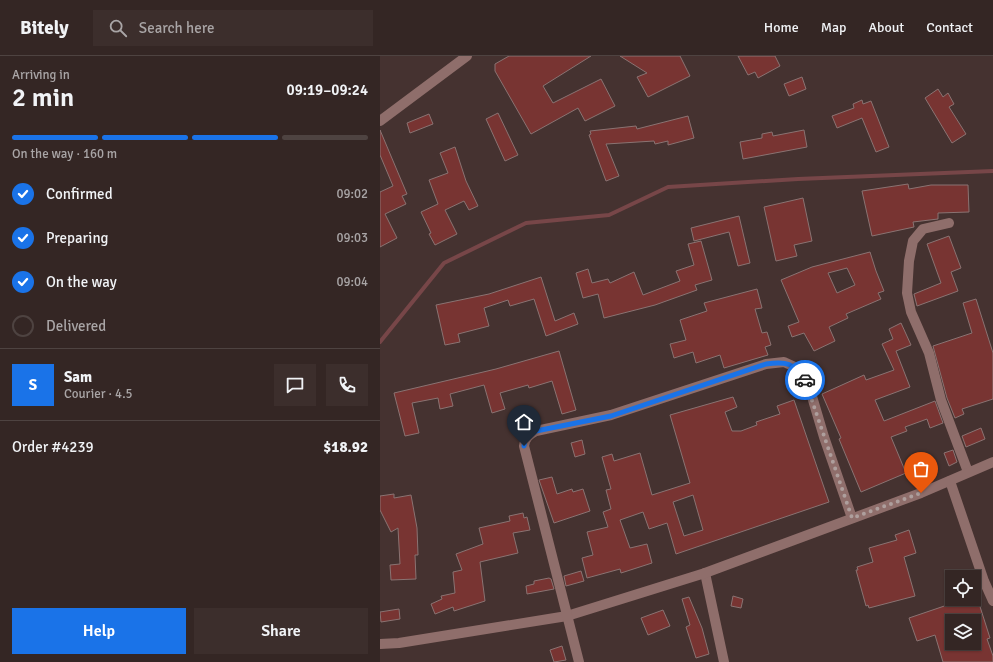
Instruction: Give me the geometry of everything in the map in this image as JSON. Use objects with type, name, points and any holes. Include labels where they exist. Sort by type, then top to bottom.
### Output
[{"type":"street","points":[[380,121],[467,56]]},
{"type":"street","points":[[949,223],[923,229],[913,241],[909,260],[907,293],[911,312],[929,353],[939,393],[968,472]]},
{"type":"street","points":[[579,662],[524,446],[525,439],[536,431],[611,416],[766,364],[784,362],[797,368],[808,383],[824,437],[852,518]]},
{"type":"street","points":[[380,644],[399,643],[568,616],[705,573],[950,481],[993,462]]},
{"type":"street","points":[[950,481],[984,581],[993,601]]},
{"type":"street","points":[[705,573],[724,662]]},
{"type":"building","points":[[509,56],[591,56],[543,86],[553,103],[601,79],[615,106],[585,121],[578,108],[531,134],[495,71],[495,64]]},
{"type":"building","points":[[620,56],[680,56],[690,76],[648,97],[637,77],[647,73]]},
{"type":"building","points":[[738,56],[775,56],[780,66],[758,78],[755,72],[748,75]]},
{"type":"building","points":[[802,77],[806,89],[789,96],[784,84]]},
{"type":"building","points":[[938,89],[943,97],[948,93],[954,104],[949,107],[966,134],[952,143],[925,98]]},
{"type":"building","points":[[862,100],[863,104],[871,101],[889,147],[876,152],[862,118],[837,128],[832,116],[854,108],[853,104]]},
{"type":"building","points":[[498,113],[518,155],[505,161],[486,119]]},
{"type":"building","points":[[429,114],[433,124],[410,133],[407,123]]},
{"type":"building","points":[[688,116],[694,138],[668,145],[668,141],[655,144],[654,141],[606,144],[619,176],[606,181],[589,135],[591,134],[590,131],[636,126],[637,129]]},
{"type":"building","points":[[380,130],[407,194],[402,196],[406,204],[385,214],[397,238],[380,247],[380,192],[393,186],[380,155]]},
{"type":"building","points":[[804,130],[807,147],[743,159],[740,142],[762,138],[762,134],[772,132],[773,136]]},
{"type":"building","points":[[455,147],[466,181],[478,206],[469,210],[464,201],[445,210],[457,234],[435,245],[429,234],[431,233],[421,212],[438,204],[429,180],[448,173],[440,153]]},
{"type":"building","points":[[908,184],[909,189],[931,185],[968,185],[969,212],[938,213],[938,219],[913,222],[914,227],[872,236],[862,191]]},
{"type":"building","points":[[803,198],[812,241],[794,245],[797,256],[776,261],[764,207]]},
{"type":"building","points":[[739,216],[750,263],[738,266],[729,232],[694,241],[691,228]]},
{"type":"building","points":[[949,236],[961,268],[951,272],[958,291],[917,306],[914,294],[941,283],[927,244]]},
{"type":"building","points":[[701,241],[712,280],[695,285],[697,290],[655,305],[604,318],[598,294],[583,298],[576,273],[588,269],[592,283],[608,279],[610,283],[634,272],[643,295],[680,281],[676,271],[694,265],[688,244]]},
{"type":"building","points":[[870,252],[884,291],[878,293],[881,299],[846,314],[848,318],[829,327],[835,341],[814,351],[804,333],[792,337],[788,326],[799,322],[781,280],[812,267]],"holes":[[[847,268],[855,285],[837,293],[828,273]]]},
{"type":"building","points":[[541,277],[555,321],[574,313],[578,324],[546,336],[534,299],[510,306],[508,300],[484,308],[489,326],[458,334],[460,342],[445,345],[436,305],[489,294]]},
{"type":"building","points":[[757,289],[762,308],[755,309],[762,333],[767,332],[771,345],[765,347],[768,355],[724,368],[720,355],[696,363],[693,352],[674,358],[670,344],[686,340],[680,320],[707,311],[704,303]]},
{"type":"building","points":[[976,299],[993,353],[993,399],[962,409],[964,414],[955,418],[947,398],[933,346],[972,333],[963,303]]},
{"type":"building","points":[[901,323],[911,345],[896,351],[910,387],[875,400],[884,421],[935,401],[943,423],[930,428],[927,419],[905,427],[907,431],[891,437],[906,473],[861,492],[839,439],[841,438],[822,394],[864,375],[866,380],[894,370],[882,344],[893,339],[889,329]]},
{"type":"building","points":[[559,351],[576,410],[562,414],[552,381],[529,388],[528,385],[500,393],[505,409],[492,413],[484,385],[450,394],[453,406],[440,409],[438,398],[412,403],[419,433],[405,436],[394,393],[496,369]]},
{"type":"building","points":[[733,397],[737,407],[725,412],[732,431],[741,431],[757,425],[756,422],[780,414],[777,406],[794,400],[829,502],[676,554],[667,523],[649,529],[643,512],[620,520],[630,548],[647,544],[652,563],[621,573],[620,569],[587,578],[582,558],[593,555],[587,532],[608,527],[603,512],[611,509],[606,490],[611,489],[602,457],[612,454],[614,461],[640,453],[652,495],[690,483],[670,415]],"holes":[[[693,495],[703,530],[684,536],[673,502]]]},
{"type":"building","points":[[532,411],[536,424],[524,430],[519,415]]},
{"type":"building","points":[[981,428],[985,439],[966,447],[962,436]]},
{"type":"building","points":[[582,440],[585,454],[575,457],[571,443]]},
{"type":"building","points":[[953,450],[957,462],[949,466],[944,453]]},
{"type":"building","points":[[552,477],[557,494],[572,489],[573,492],[583,489],[590,511],[554,523],[539,480]]},
{"type":"building","points":[[394,494],[394,498],[411,495],[417,528],[418,555],[415,555],[416,579],[391,580],[390,565],[400,564],[398,528],[391,532],[380,510],[380,496]]},
{"type":"building","points":[[523,513],[524,518],[527,517],[530,530],[513,533],[518,553],[480,562],[485,601],[454,611],[453,607],[435,614],[431,604],[442,599],[441,596],[455,593],[453,572],[462,570],[456,554],[483,544],[479,528],[510,521],[509,516]]},
{"type":"building","points":[[909,530],[916,553],[904,557],[915,596],[869,608],[868,605],[866,606],[856,570],[858,570],[857,567],[873,562],[869,548],[897,540],[895,535]]},
{"type":"building","points":[[581,571],[584,581],[566,586],[564,576]]},
{"type":"building","points":[[549,578],[551,579],[554,589],[527,594],[526,586],[534,584],[534,581]]},
{"type":"building","points":[[733,596],[743,599],[741,608],[731,606]]},
{"type":"building","points":[[689,597],[702,628],[709,654],[696,658],[686,627],[690,625],[682,599]]},
{"type":"building","points":[[945,606],[980,606],[990,638],[987,639],[993,656],[993,662],[943,662],[935,635],[917,641],[909,618]]},
{"type":"building","points":[[399,609],[400,619],[381,622],[380,612]]},
{"type":"building","points":[[663,610],[670,626],[648,635],[641,618]]},
{"type":"building","points":[[562,646],[566,660],[554,662],[550,650]]},
{"type":"waterway","points":[[380,342],[444,263],[526,223],[609,215],[668,187],[798,179],[993,171]]},
{"type":"way so far","points":[[805,380],[808,383],[824,437],[852,518],[921,493]]},
{"type":"route","points":[[524,446],[525,439],[529,434],[536,431],[611,416],[668,396],[714,383],[766,364],[784,362],[797,368],[805,380]]}]
